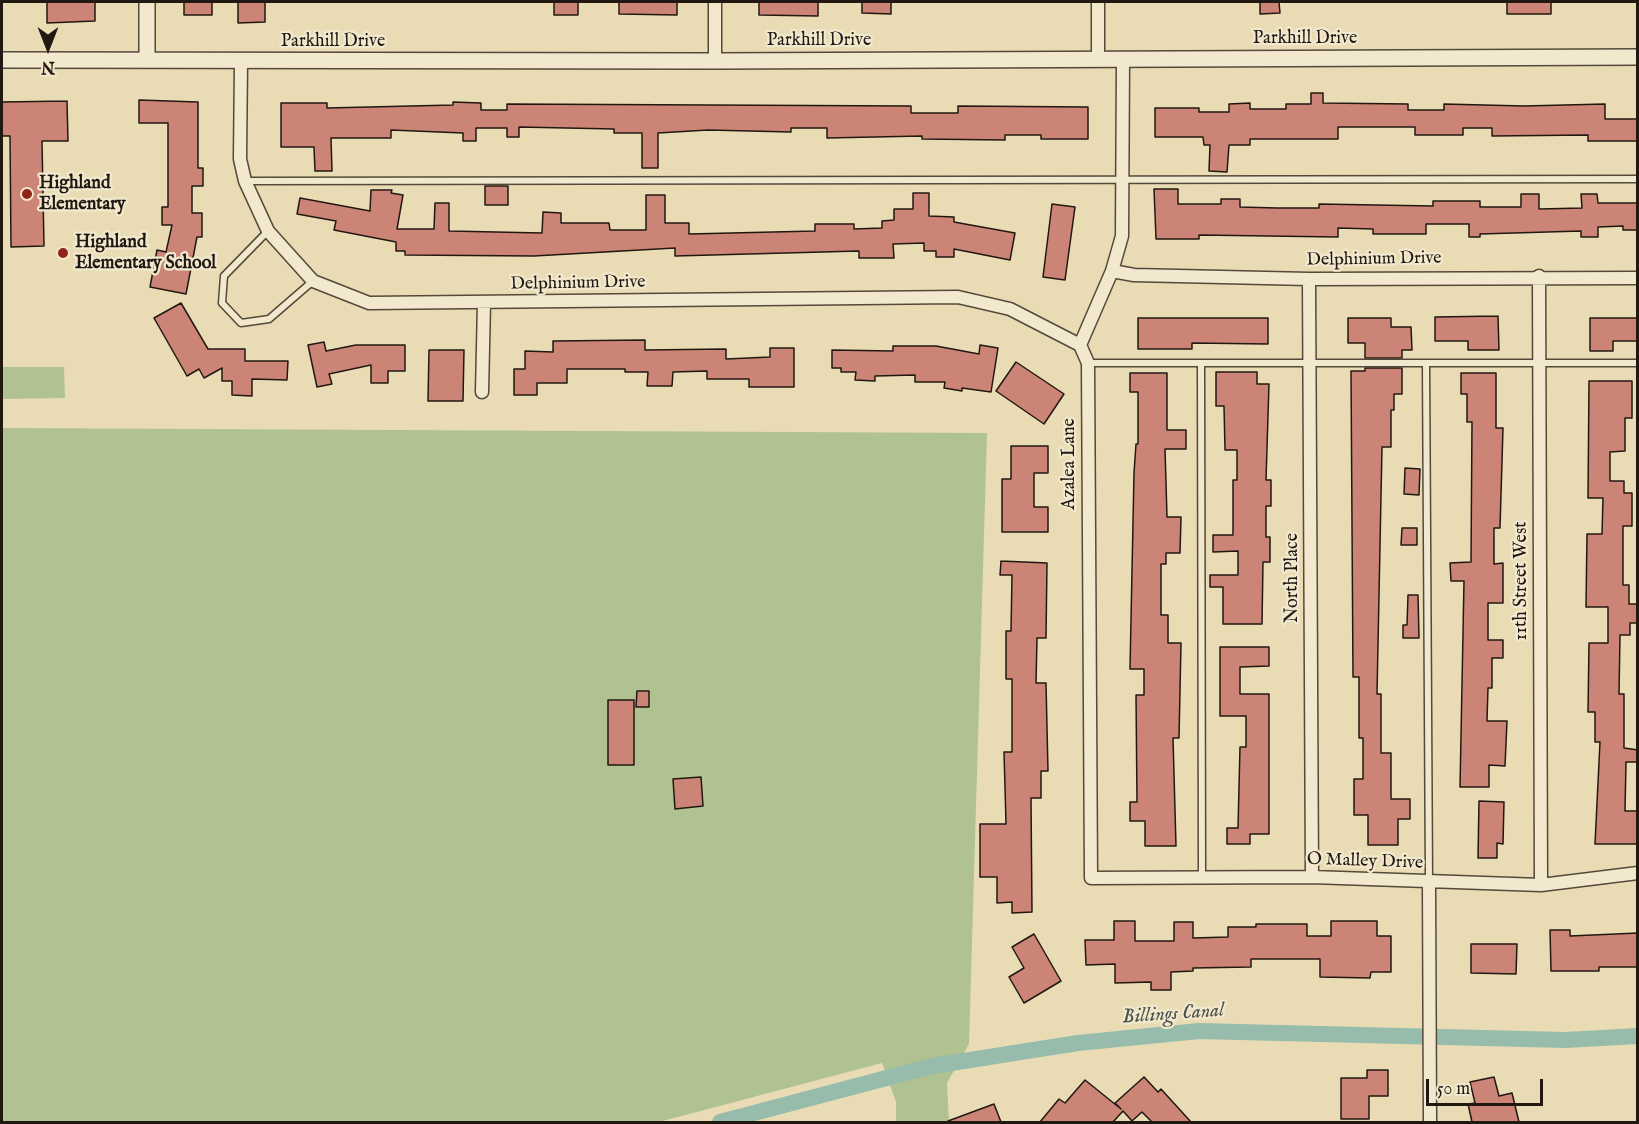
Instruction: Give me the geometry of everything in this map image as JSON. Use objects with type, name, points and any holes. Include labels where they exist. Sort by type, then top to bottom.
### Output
[{"type":"street","points":[[147,2],[147,60]]},
{"type":"street","points":[[715,2],[715,61]]},
{"type":"street","points":[[1098,2],[1098,59]]},
{"type":"street","name":"Parkhill Drive","points":[[2,60],[241,62],[1638,57]]},
{"type":"street","points":[[1080,345],[1112,272],[1122,236],[1123,59]]},
{"type":"street","name":"Delphinium Drive","points":[[241,62],[240,159],[245,181],[268,231],[313,281],[369,303],[958,297],[1010,309],[1080,345]]},
{"type":"street","name":"Delphinium Drive","points":[[1112,272],[1134,275],[1309,279],[1539,276],[1638,278]]},
{"type":"street","name":"11th Street West","points":[[1539,276],[1541,885]]},
{"type":"street","name":"North Place","points":[[1309,279],[1312,877]]},
{"type":"street","points":[[482,392],[483,303]]},
{"type":"street","name":"Azalea Lane","points":[[1080,345],[1088,363],[1091,878]]},
{"type":"street","name":"O Malley Drive","points":[[1091,878],[1312,877],[1541,885],[1638,873]]},
{"type":"street","points":[[1429,882],[1430,1122]]},
{"type":"lane","points":[[245,181],[1638,179]]},
{"type":"lane","points":[[268,231],[224,276],[222,303],[241,323],[269,319],[313,281]]},
{"type":"lane","points":[[1088,363],[1638,363]]},
{"type":"lane","points":[[1201,363],[1202,878]]},
{"type":"lane","points":[[1426,363],[1429,882]]},
{"type":"green space","points":[[2,367],[64,367],[65,398],[2,399]]},
{"type":"green space","points":[[2,428],[987,433],[969,1044],[947,1083],[949,1122],[896,1122],[896,1102],[882,1063],[659,1122],[2,1122]]},
{"type":"building","points":[[47,2],[95,2],[95,21],[47,23]]},
{"type":"building","points":[[184,2],[212,2],[212,15],[184,15]]},
{"type":"building","points":[[238,2],[265,2],[265,22],[238,23]]},
{"type":"building","points":[[554,2],[578,2],[578,15],[554,15]]},
{"type":"building","points":[[619,2],[677,2],[677,15],[619,14]]},
{"type":"building","points":[[759,2],[818,2],[818,16],[759,15]]},
{"type":"building","points":[[862,2],[891,2],[891,14],[862,13]]},
{"type":"building","points":[[1260,2],[1279,2],[1280,13],[1260,14]]},
{"type":"building","points":[[1507,2],[1551,2],[1551,14],[1507,14]]},
{"type":"building","points":[[1311,93],[1323,93],[1323,103],[1408,104],[1408,110],[1444,110],[1444,104],[1524,106],[1605,104],[1605,119],[1637,119],[1638,141],[1588,141],[1588,135],[1492,136],[1492,128],[1463,128],[1463,135],[1415,135],[1415,127],[1338,127],[1338,139],[1250,139],[1250,145],[1229,145],[1227,172],[1209,171],[1210,145],[1204,145],[1203,137],[1155,137],[1155,108],[1199,108],[1199,112],[1229,112],[1229,104],[1250,103],[1250,109],[1286,109],[1286,104],[1311,104]]},
{"type":"building","points":[[139,100],[198,102],[198,168],[203,168],[203,186],[192,186],[192,213],[202,213],[202,237],[197,237],[186,294],[150,287],[157,250],[166,252],[172,225],[162,225],[162,207],[168,207],[168,123],[139,123]]},
{"type":"building","name":"Highland Elementary","points":[[67,101],[68,141],[42,141],[44,246],[11,247],[10,136],[2,136],[2,102]]},
{"type":"building","points":[[453,102],[481,103],[481,110],[507,110],[507,104],[911,106],[911,113],[958,113],[958,106],[1088,107],[1088,139],[1041,139],[1041,135],[1005,135],[1005,140],[922,139],[922,136],[827,138],[827,128],[791,128],[791,132],[708,130],[658,133],[658,168],[642,168],[642,133],[614,133],[614,129],[519,127],[519,137],[507,137],[507,128],[476,128],[476,141],[463,141],[463,133],[391,130],[391,138],[331,138],[332,171],[315,171],[314,147],[281,147],[281,103],[327,103],[327,108],[453,105]]},
{"type":"building","points":[[485,186],[508,186],[508,205],[485,205]]},
{"type":"building","points":[[1154,189],[1178,189],[1178,204],[1221,204],[1221,199],[1240,199],[1240,207],[1277,208],[1319,208],[1319,204],[1433,206],[1433,201],[1480,201],[1480,207],[1521,207],[1521,194],[1539,194],[1539,209],[1582,208],[1581,194],[1597,194],[1598,203],[1638,203],[1638,230],[1623,230],[1623,226],[1598,227],[1598,237],[1581,237],[1581,231],[1480,234],[1480,237],[1469,237],[1469,224],[1426,224],[1426,234],[1373,234],[1373,229],[1338,228],[1338,237],[1199,235],[1199,239],[1156,239]]},
{"type":"building","points":[[371,190],[392,190],[391,193],[403,195],[397,229],[434,229],[435,203],[449,203],[449,231],[542,233],[543,212],[561,213],[561,223],[609,223],[610,230],[646,230],[646,195],[665,195],[665,223],[689,223],[689,234],[815,231],[815,224],[854,224],[854,229],[882,228],[882,221],[894,220],[894,209],[913,209],[913,193],[929,193],[929,216],[954,217],[954,222],[1015,233],[1010,260],[954,249],[954,257],[936,257],[936,251],[924,251],[924,243],[893,244],[894,258],[859,258],[859,251],[675,256],[675,248],[534,256],[405,255],[405,251],[396,251],[396,242],[334,230],[336,221],[297,214],[300,198],[370,211]]},
{"type":"building","points":[[1052,204],[1075,207],[1065,280],[1043,277]]},
{"type":"building","points":[[181,303],[208,349],[245,349],[245,361],[288,361],[287,380],[252,379],[252,396],[232,395],[232,381],[222,381],[222,368],[204,378],[199,369],[187,376],[154,318]]},
{"type":"building","points":[[1498,316],[1499,350],[1468,350],[1468,341],[1435,341],[1435,317]]},
{"type":"building","points":[[1138,318],[1268,318],[1268,344],[1192,343],[1192,349],[1138,349]]},
{"type":"building","points":[[1348,318],[1391,318],[1391,327],[1411,327],[1412,350],[1402,350],[1402,358],[1365,358],[1365,343],[1348,343]]},
{"type":"building","points":[[1590,318],[1638,318],[1638,341],[1613,341],[1613,351],[1590,351]]},
{"type":"building","points":[[645,340],[645,350],[726,349],[726,359],[770,357],[770,348],[794,348],[794,387],[749,387],[749,379],[707,379],[707,371],[673,372],[672,386],[647,386],[648,372],[625,372],[625,369],[567,369],[567,383],[537,383],[537,395],[514,395],[514,369],[525,369],[525,351],[553,352],[553,341]]},
{"type":"building","points":[[324,342],[326,351],[356,345],[405,345],[405,371],[388,371],[388,383],[371,383],[371,365],[329,374],[332,384],[317,387],[308,345]]},
{"type":"building","points":[[980,345],[998,348],[991,392],[944,388],[945,382],[915,382],[915,375],[875,376],[875,381],[855,380],[856,372],[841,372],[841,368],[832,368],[832,350],[893,351],[893,346],[936,346],[979,354]]},
{"type":"building","points":[[429,350],[464,350],[463,401],[428,401]]},
{"type":"building","points":[[1016,362],[1064,394],[1044,424],[996,391]]},
{"type":"building","points":[[1365,368],[1402,368],[1402,394],[1394,394],[1394,410],[1391,410],[1391,447],[1382,447],[1377,694],[1381,694],[1381,753],[1391,753],[1391,799],[1410,799],[1410,819],[1398,819],[1398,845],[1368,845],[1368,815],[1354,815],[1354,779],[1363,779],[1363,738],[1359,738],[1359,677],[1353,677],[1351,371],[1365,371]]},
{"type":"building","points":[[1216,372],[1257,372],[1257,384],[1269,384],[1266,480],[1271,480],[1271,506],[1266,506],[1266,537],[1270,537],[1270,562],[1263,562],[1262,624],[1223,624],[1223,587],[1210,587],[1210,575],[1238,575],[1238,551],[1213,552],[1213,535],[1233,535],[1233,480],[1237,480],[1237,450],[1225,450],[1224,406],[1216,406]]},
{"type":"building","points":[[1130,373],[1167,373],[1167,430],[1186,430],[1186,449],[1165,449],[1167,517],[1181,517],[1180,553],[1166,553],[1166,564],[1161,564],[1161,615],[1168,615],[1168,643],[1181,643],[1179,738],[1173,738],[1176,846],[1145,846],[1145,821],[1130,821],[1130,802],[1137,802],[1136,695],[1144,695],[1144,669],[1130,669],[1138,392],[1130,392]]},
{"type":"building","points":[[1461,373],[1496,373],[1496,428],[1503,428],[1500,528],[1494,528],[1494,564],[1503,563],[1503,603],[1488,603],[1488,640],[1503,640],[1503,658],[1492,658],[1492,688],[1488,688],[1487,721],[1507,721],[1505,766],[1489,765],[1489,787],[1460,787],[1464,581],[1451,581],[1450,563],[1471,562],[1472,422],[1467,422],[1467,394],[1461,394]]},
{"type":"building","points":[[1589,381],[1632,381],[1632,418],[1625,418],[1625,451],[1610,452],[1610,481],[1624,481],[1624,493],[1632,493],[1632,526],[1623,526],[1623,585],[1629,585],[1629,604],[1638,604],[1638,623],[1630,623],[1630,635],[1620,635],[1619,694],[1624,694],[1624,748],[1638,750],[1638,762],[1626,762],[1625,811],[1638,811],[1638,844],[1595,844],[1600,742],[1595,742],[1595,712],[1588,712],[1589,643],[1608,643],[1608,607],[1586,607],[1587,534],[1602,534],[1603,498],[1588,498]]},
{"type":"building","points":[[1011,446],[1048,446],[1048,473],[1034,473],[1034,507],[1048,507],[1048,532],[1002,532],[1002,479],[1011,479]]},
{"type":"building","points":[[1405,468],[1420,469],[1419,495],[1404,494]]},
{"type":"building","points":[[1402,528],[1417,528],[1417,545],[1401,545]]},
{"type":"building","points":[[1001,561],[1047,563],[1046,638],[1037,638],[1036,683],[1046,683],[1048,771],[1041,771],[1041,798],[1031,798],[1032,912],[1012,913],[1012,902],[997,903],[997,877],[980,877],[980,824],[1006,824],[1004,752],[1012,752],[1012,679],[1006,679],[1006,631],[1011,631],[1012,575],[1000,575]]},
{"type":"building","points":[[1408,595],[1418,595],[1419,638],[1403,638],[1403,625],[1407,625]]},
{"type":"building","points":[[1220,647],[1269,647],[1269,666],[1240,667],[1240,694],[1269,694],[1269,834],[1250,834],[1250,844],[1227,844],[1227,828],[1238,828],[1240,747],[1246,747],[1246,716],[1220,716]]},
{"type":"building","points":[[637,691],[649,691],[649,707],[636,707]]},
{"type":"building","points":[[608,700],[634,700],[634,765],[608,765]]},
{"type":"building","points":[[701,777],[703,806],[675,809],[673,779]]},
{"type":"building","points":[[1479,801],[1504,802],[1503,844],[1497,843],[1497,858],[1478,858]]},
{"type":"building","points":[[1114,921],[1135,921],[1135,941],[1174,941],[1174,922],[1193,922],[1193,938],[1228,937],[1228,927],[1256,927],[1256,924],[1307,924],[1307,936],[1331,936],[1331,921],[1377,921],[1377,936],[1391,936],[1391,972],[1371,972],[1370,978],[1320,977],[1320,959],[1251,959],[1251,967],[1193,968],[1193,971],[1171,972],[1171,990],[1151,990],[1151,982],[1115,983],[1115,964],[1086,965],[1085,940],[1114,940]]},
{"type":"building","points":[[1550,930],[1570,930],[1570,936],[1638,933],[1637,967],[1599,967],[1599,971],[1551,971]]},
{"type":"building","points":[[1034,934],[1061,981],[1024,1003],[1009,977],[1024,968],[1012,947]]},
{"type":"building","points":[[1471,944],[1517,944],[1516,974],[1471,973]]},
{"type":"building","points":[[1367,1070],[1388,1070],[1388,1096],[1369,1096],[1369,1119],[1341,1119],[1341,1078],[1367,1078]]},
{"type":"building","points":[[1144,1077],[1158,1092],[1161,1089],[1191,1122],[1152,1122],[1142,1112],[1132,1121],[1123,1111],[1113,1122],[1040,1122],[1059,1099],[1065,1103],[1085,1080],[1121,1109],[1115,1103]]},
{"type":"building","points":[[1494,1077],[1499,1096],[1512,1093],[1519,1122],[1472,1122],[1468,1104],[1475,1103],[1470,1082]]},
{"type":"building","points":[[994,1104],[1001,1122],[948,1122],[948,1121]]},
{"type":"waterway","name":"Billings Canal","points":[[720,1122],[932,1066],[1078,1043],[1199,1031],[1565,1040],[1638,1036]]},
{"type":"place","name":"Highland Elementary","points":[[27,194]]},
{"type":"place","name":"Highland Elementary School","points":[[63,253]]}]
